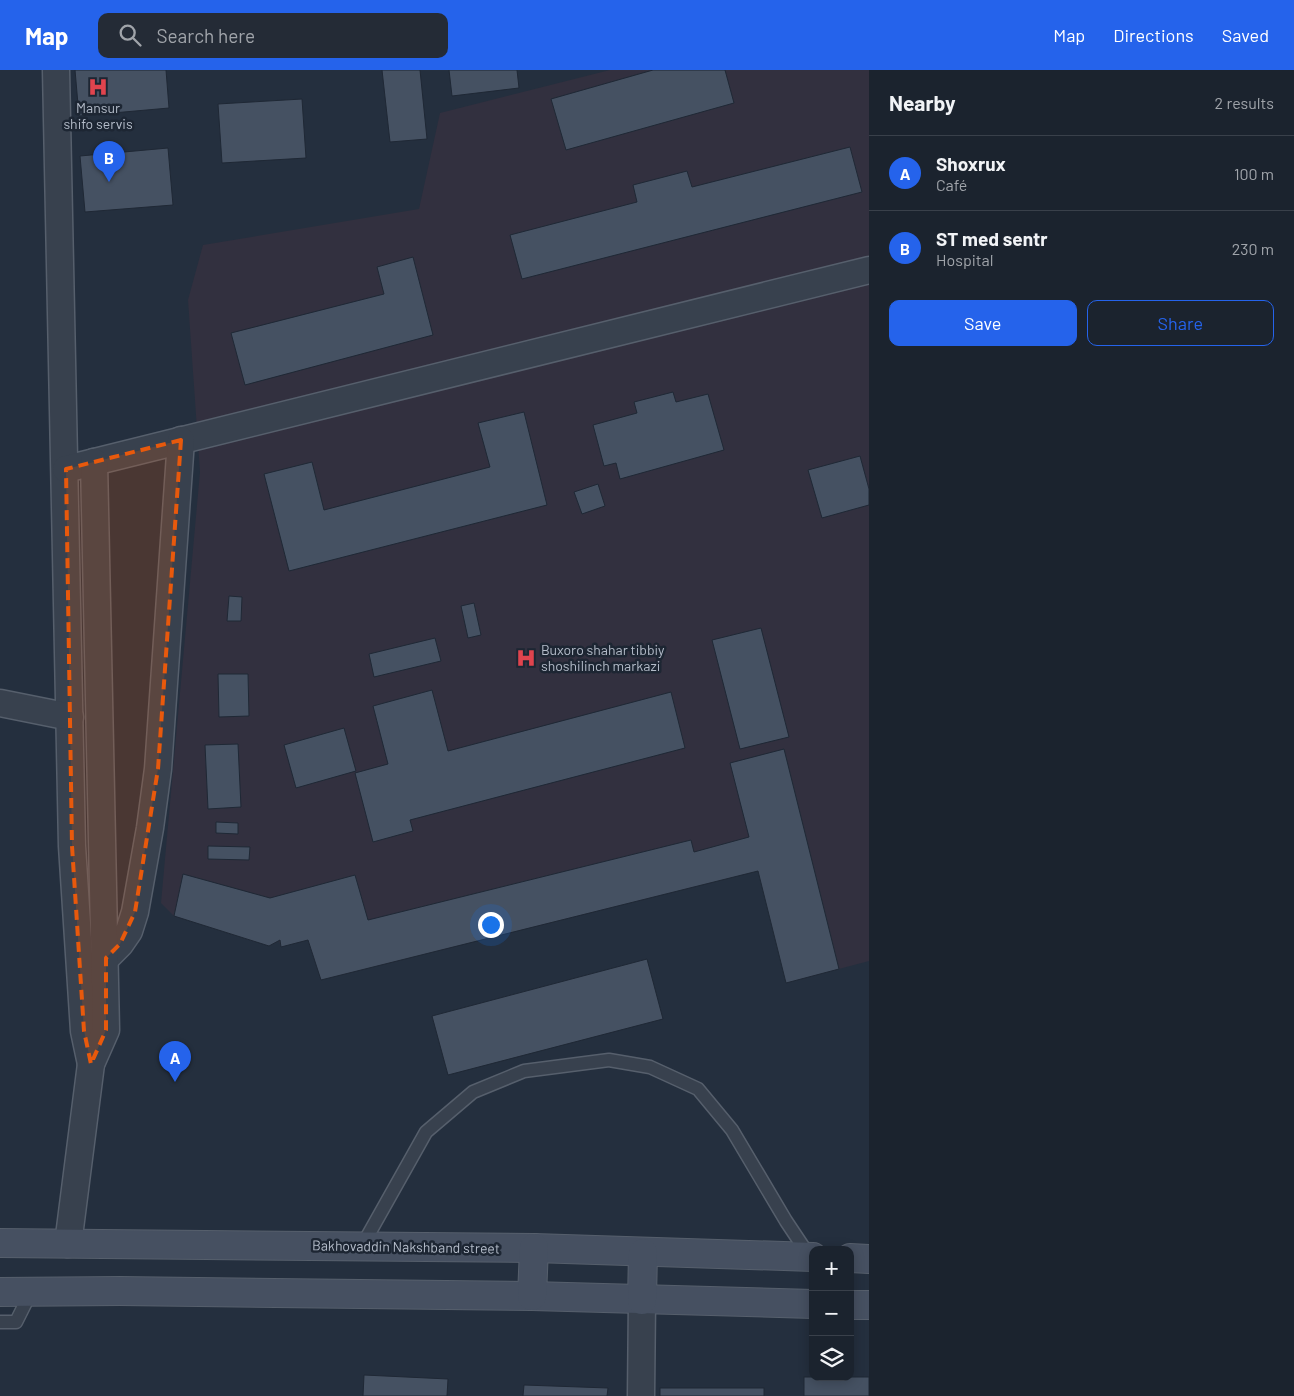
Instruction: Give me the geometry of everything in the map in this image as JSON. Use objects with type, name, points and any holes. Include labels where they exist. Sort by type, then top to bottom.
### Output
[{"type":"main road","name":"Bakhovaddin Nakshband street","points":[[0,1242],[534,1248],[809,1257]]},
{"type":"main road","points":[[532,1296],[534,1248]]},
{"type":"main road","points":[[642,1300],[643,1253]]},
{"type":"main road","points":[[854,1258],[869,1259]]},
{"type":"main road","points":[[0,1292],[120,1290],[532,1296],[809,1304]]},
{"type":"main road","points":[[854,1305],[869,1305]]},
{"type":"street","points":[[56,70],[66,469],[72,846],[84,1031],[91,1064]]},
{"type":"street","points":[[66,469],[869,270]]},
{"type":"street","points":[[106,958],[120,944],[132,922],[150,828],[158,769],[181,440]]},
{"type":"street","points":[[68,1244],[91,1064],[106,1030],[106,958],[94,462]]},
{"type":"street","points":[[0,703],[70,717]]},
{"type":"street","points":[[641,1396],[642,1300]]},
{"type":"lane","points":[[362,1246],[426,1132],[473,1092],[524,1072],[608,1060],[650,1067],[698,1089],[732,1130],[786,1221],[809,1253]]},
{"type":"lane","points":[[0,1322],[16,1322],[31,1292]]},
{"type":"highlighted area","points":[[181,440],[158,769],[135,912],[120,944],[106,958],[106,1030],[91,1064],[84,1031],[72,846],[66,469]]},
{"type":"shaded area","name":"Buxoro shahar tibbiy shoshilinch markazi","points":[[610,70],[869,70],[869,961],[786,983],[758,871],[321,980],[308,940],[281,947],[279,941],[269,946],[174,916],[161,903],[200,472],[188,300],[203,245],[419,209],[440,113]]},
{"type":"building","points":[[75,70],[166,70],[169,108],[79,116]]},
{"type":"building","points":[[382,70],[420,70],[427,139],[390,142]]},
{"type":"building","points":[[449,70],[517,70],[519,88],[452,96]]},
{"type":"building","points":[[653,70],[725,70],[734,103],[566,150],[551,99]]},
{"type":"building","points":[[302,99],[306,158],[222,163],[218,104]]},
{"type":"building","points":[[850,147],[862,192],[522,279],[510,235],[637,202],[633,185],[687,171],[692,187]]},
{"type":"building","points":[[168,148],[173,205],[85,212],[80,156]]},
{"type":"building","points":[[413,257],[433,335],[245,385],[231,333],[384,294],[377,267]]},
{"type":"building","points":[[673,392],[676,402],[708,394],[724,450],[620,479],[616,463],[604,466],[593,425],[637,413],[634,402]]},
{"type":"building","points":[[524,412],[547,505],[289,571],[264,474],[312,462],[324,510],[490,467],[478,423]]},
{"type":"building","points":[[860,456],[869,489],[869,505],[822,518],[808,470]]},
{"type":"building","points":[[598,484],[605,506],[582,514],[574,492]]},
{"type":"building","points":[[229,596],[242,597],[241,621],[227,621]]},
{"type":"building","points":[[474,603],[481,635],[468,638],[461,606]]},
{"type":"building","points":[[761,628],[789,737],[740,749],[712,640]]},
{"type":"building","points":[[435,638],[441,661],[374,677],[369,654]]},
{"type":"building","points":[[218,674],[248,674],[249,716],[219,717]]},
{"type":"building","points":[[432,690],[448,751],[671,692],[685,748],[410,820],[413,831],[373,842],[355,773],[388,764],[373,706]]},
{"type":"building","points":[[344,728],[356,771],[296,788],[284,745]]},
{"type":"building","points":[[238,744],[241,807],[208,809],[205,745]]},
{"type":"building","points":[[784,749],[839,969],[786,983],[758,871],[321,980],[308,940],[281,947],[280,940],[269,946],[174,916],[183,874],[270,898],[355,875],[368,920],[691,840],[694,852],[749,837],[730,763]]},
{"type":"building","points":[[216,822],[238,823],[238,834],[216,833]]},
{"type":"building","points":[[208,846],[250,847],[249,860],[208,859]]},
{"type":"building","points":[[647,959],[663,1019],[448,1075],[432,1016]]},
{"type":"building","points":[[364,1375],[448,1379],[447,1396],[363,1396]]},
{"type":"building","points":[[804,1377],[809,1377],[809,1381],[854,1381],[854,1377],[869,1377],[869,1396],[804,1396]]},
{"type":"building","points":[[524,1385],[608,1388],[607,1396],[523,1396]]},
{"type":"building","points":[[660,1388],[764,1388],[764,1396],[660,1396]]},
{"type":"place","name":"Mansur shifo servis","points":[[98,87]]},
{"type":"place","name":"ST med sentr","points":[[109,182]]},
{"type":"place","name":"Buxoro shahar tibbiy shoshilinch markazi","points":[[526,658]]},
{"type":"place","name":"Shoxrux","points":[[175,1082]]}]
